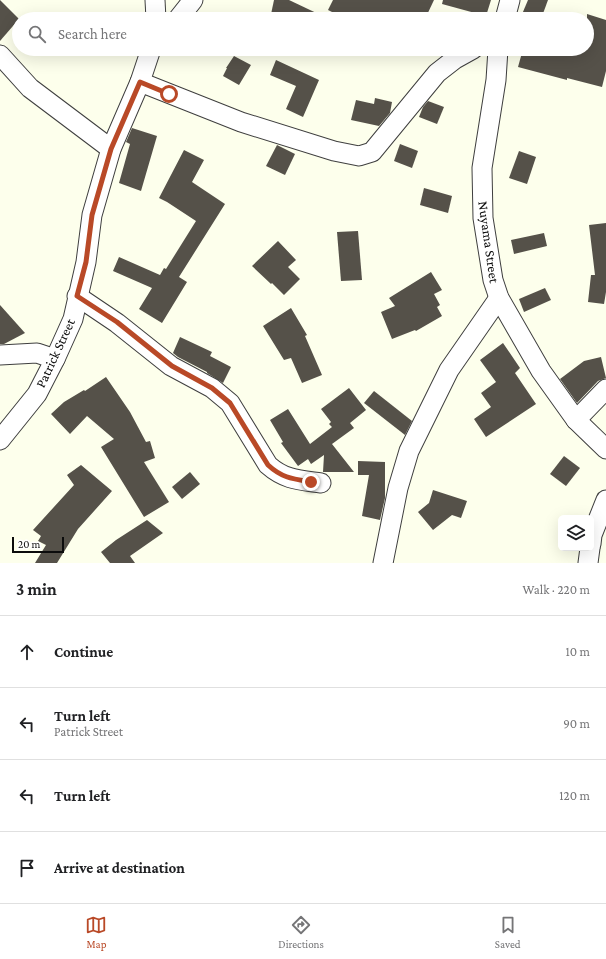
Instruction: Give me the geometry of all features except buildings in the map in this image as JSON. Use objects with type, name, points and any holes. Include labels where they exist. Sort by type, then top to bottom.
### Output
[{"type":"street","points":[[155,0],[156,12]]},
{"type":"street","points":[[184,12],[193,0]]},
{"type":"street","points":[[507,12],[510,0]]},
{"type":"street","points":[[0,56],[30,88],[111,149]]},
{"type":"street","name":"Patrick Street","points":[[0,440],[37,394],[55,359],[72,319],[86,262],[92,215],[111,149],[140,82],[149,56]]},
{"type":"street","points":[[140,82],[241,122],[334,151],[359,156],[372,152],[437,74],[454,59],[460,56]]},
{"type":"street","name":"Nuyama Street","points":[[498,56],[496,80],[482,168],[483,218],[492,280],[499,298],[541,371],[576,420],[606,449]]},
{"type":"street","points":[[77,296],[117,322],[172,366],[212,388],[230,403],[268,465],[277,473],[288,478],[321,483]]},
{"type":"street","points":[[383,563],[398,488],[409,451],[449,370],[499,298]]},
{"type":"street","points":[[0,355],[37,353],[55,359]]},
{"type":"street","points":[[576,420],[606,389]]},
{"type":"street","points":[[594,530],[606,500]]},
{"type":"street","points":[[588,563],[590,551]]},
{"type":"route","points":[[169,94],[140,82],[111,149],[92,215],[86,262],[77,296],[117,322],[172,366],[212,388],[230,403],[268,465],[277,473],[288,478],[311,482]]}]
